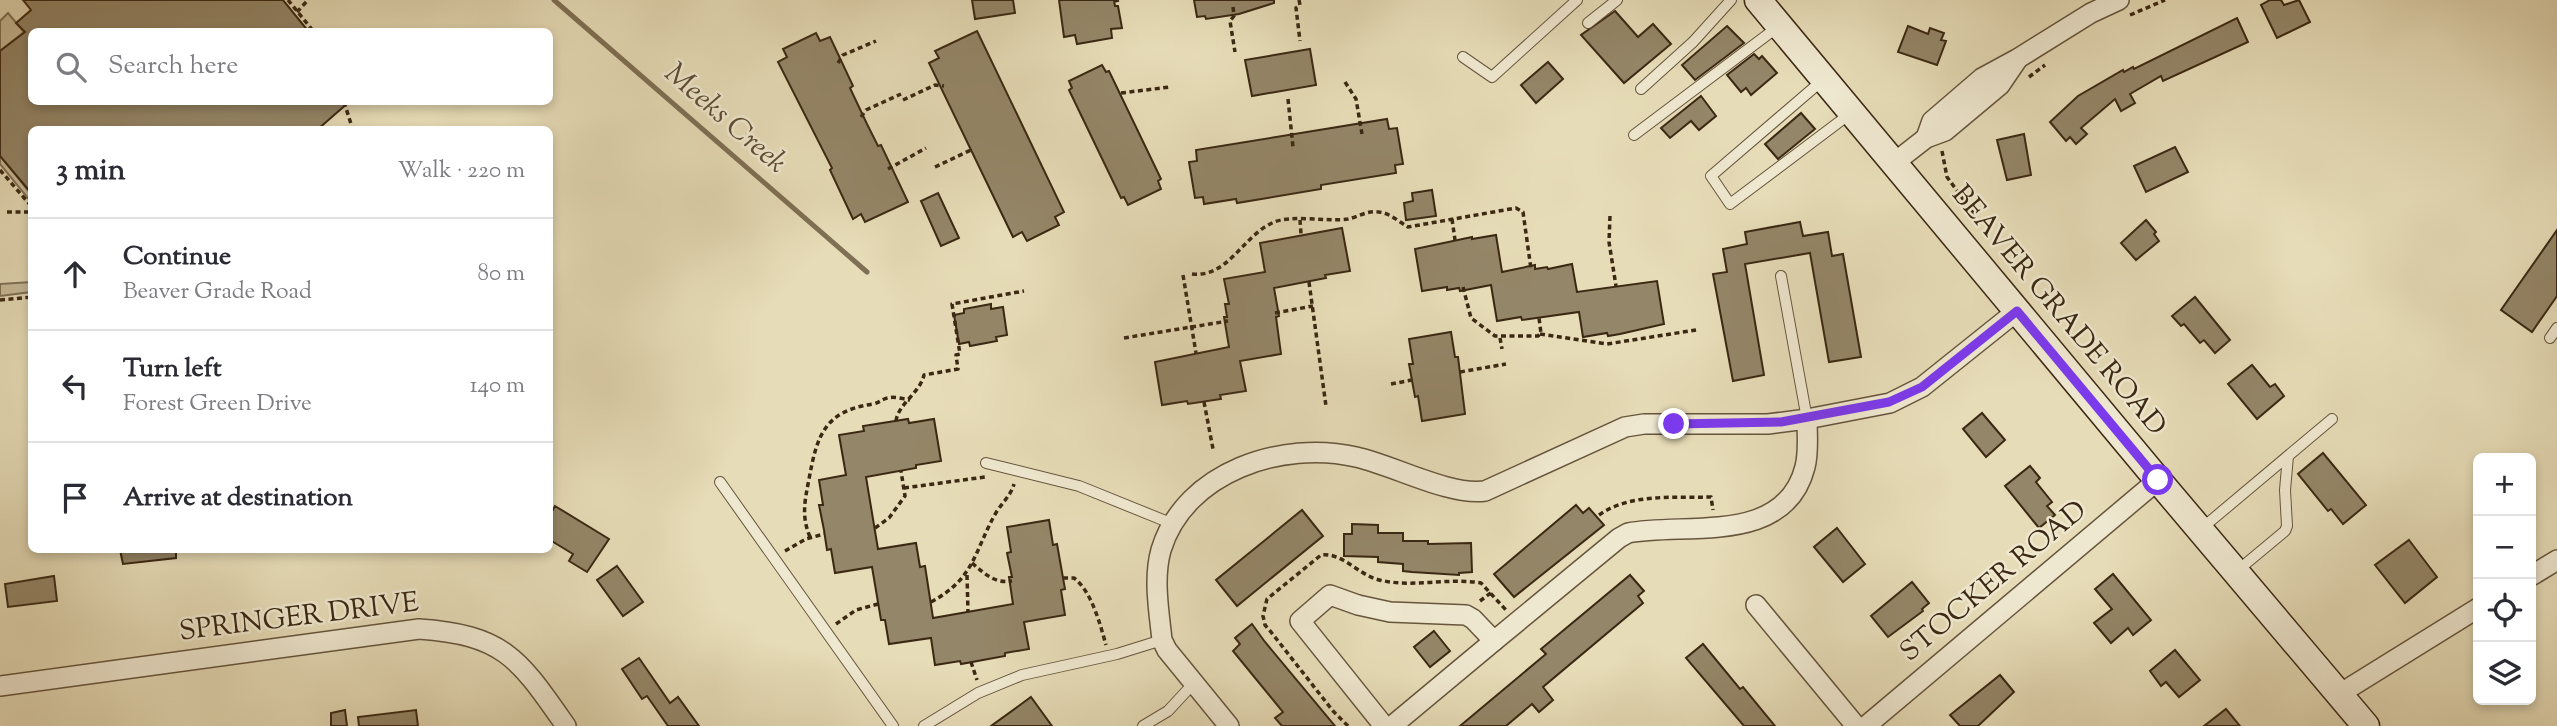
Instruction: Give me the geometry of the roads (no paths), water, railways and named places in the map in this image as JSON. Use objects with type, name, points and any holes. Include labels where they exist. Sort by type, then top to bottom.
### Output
[{"type":"main road","name":"BEAVER GRADE ROAD","points":[[1758,0],[2367,726]]},
{"type":"street","points":[[1894,163],[1926,138],[1945,131],[2000,85],[2017,59],[2117,0]]},
{"type":"street","points":[[1230,726],[1173,661],[1162,640],[1157,573],[1161,551],[1173,524],[1186,506],[1211,484],[1240,467],[1263,459],[1309,454],[1346,455],[1446,486],[1476,492],[1511,481],[1601,436],[1625,427],[1644,424],[1768,424],[1879,405],[1912,393],[2017,311]]},
{"type":"street","points":[[1392,726],[1619,538],[1628,533],[1730,526],[1764,517],[1778,509],[1791,495],[1806,465],[1807,419]]},
{"type":"street","name":"STOCKER ROAD","points":[[1866,726],[2158,480]]},
{"type":"street","points":[[2536,573],[2557,560]]},
{"type":"street","points":[[1384,726],[1300,621],[1330,595],[1357,605],[1390,612],[1466,615],[1474,619],[1494,641]]},
{"type":"street","points":[[1756,605],[1856,726]]},
{"type":"street","points":[[2341,693],[2473,611]]},
{"type":"street","name":"SPRINGER DRIVE","points":[[0,686],[387,632],[429,629],[476,637],[505,652],[520,664],[566,726]]},
{"type":"lane","points":[[1463,57],[1492,77],[1577,0]]},
{"type":"lane","points":[[1588,23],[1617,0]]},
{"type":"lane","points":[[1641,89],[1693,42],[1731,0]]},
{"type":"lane","points":[[1634,135],[1779,26]]},
{"type":"lane","points":[[1824,79],[1711,176],[1730,204],[1852,112]]},
{"type":"lane","points":[[1781,276],[1807,419]]},
{"type":"lane","points":[[2550,338],[2557,328]]},
{"type":"lane","points":[[2200,529],[2332,419]]},
{"type":"lane","points":[[2236,572],[2285,531],[2288,456]]},
{"type":"lane","points":[[986,463],[1079,486],[1173,524]]},
{"type":"lane","points":[[720,482],[893,726]]},
{"type":"lane","points":[[924,726],[982,691],[1022,675],[1162,640]]},
{"type":"lane","points":[[1143,726],[1168,711],[1193,684]]},
{"type":"waterway","name":"Meeks Creek","points":[[554,0],[867,272]]}]
